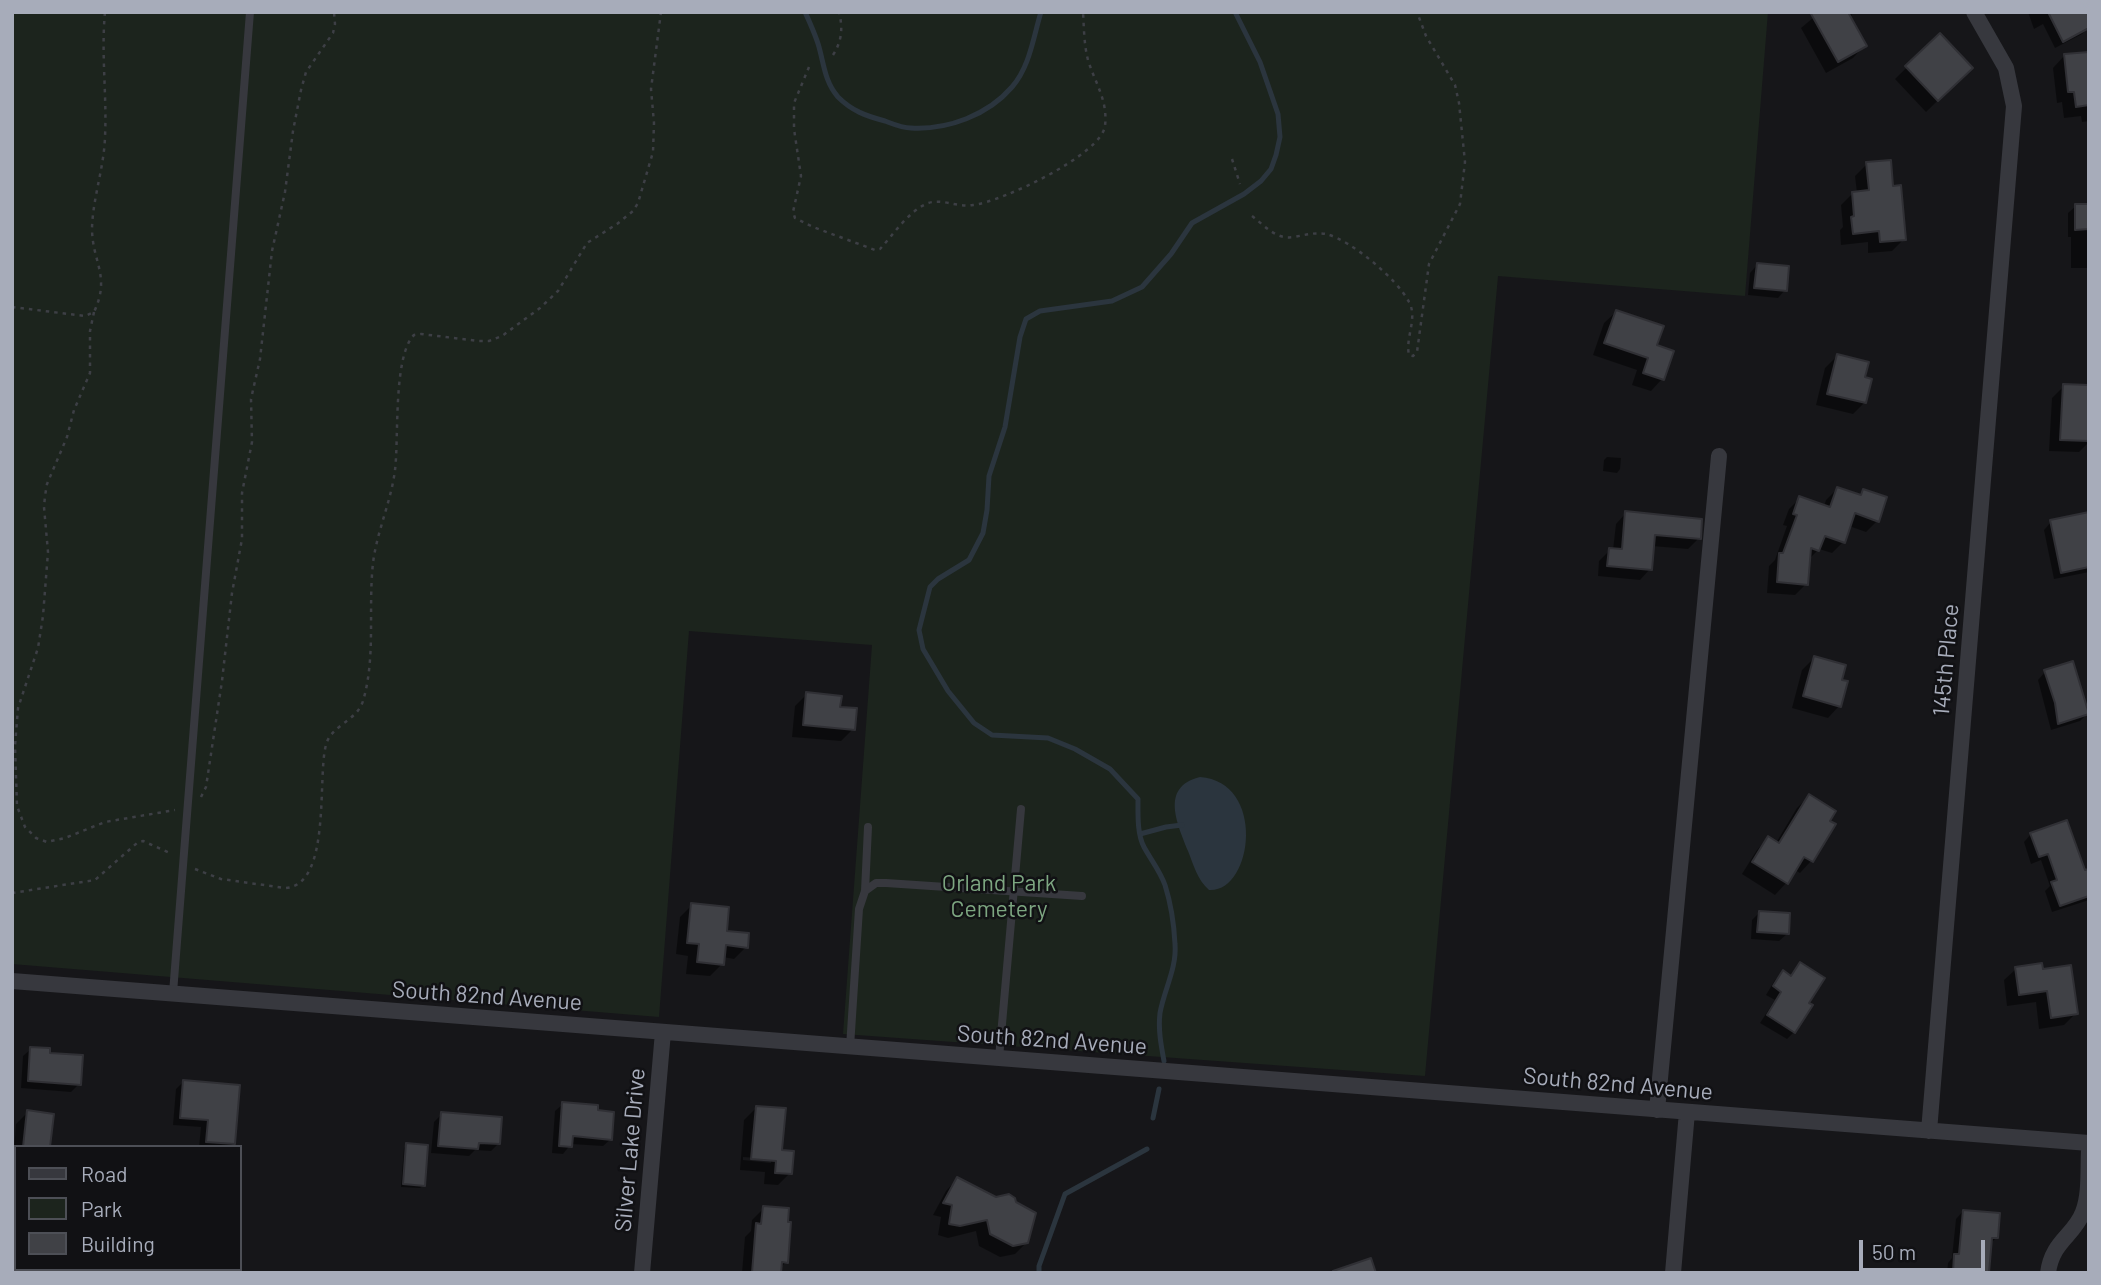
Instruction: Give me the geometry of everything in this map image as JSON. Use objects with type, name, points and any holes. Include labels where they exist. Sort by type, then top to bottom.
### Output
[{"type":"street","name":"145th Place","points":[[1929,1131],[2014,106],[2006,68],[1974,12]]},
{"type":"street","points":[[1657,1110],[1719,456]]},
{"type":"street","name":"South 82nd Avenue","points":[[12,981],[2089,1143]]},
{"type":"street","name":"Silver Lake Drive","points":[[642,1273],[663,1032]]},
{"type":"street","points":[[1673,1273],[1687,1112]]},
{"type":"street","points":[[2048,1273],[2050,1259],[2083,1212],[2089,1151]]},
{"type":"lane","points":[[173,994],[250,12]]},
{"type":"lane","points":[[999,1058],[1021,809]]},
{"type":"lane","points":[[850,1046],[859,909],[864,891],[868,827]]},
{"type":"lane","points":[[864,891],[876,883],[886,883],[1082,896]]},
{"type":"path","points":[[106,12],[103,38],[104,156],[92,224],[102,287],[90,331],[90,373],[47,484],[44,507],[48,552],[43,616],[38,648],[18,708],[15,746],[17,806],[25,827],[36,838],[47,842],[105,822],[188,808],[197,804],[206,787],[232,593],[242,539],[242,493],[252,442],[253,387],[260,359],[268,275],[285,192],[295,119],[306,72],[333,33],[334,12]]},
{"type":"path","points":[[12,893],[95,880],[137,843],[143,841],[184,860],[205,875],[285,888],[303,882],[322,823],[326,743],[333,732],[359,712],[364,695],[370,651],[373,562],[388,509],[395,470],[400,382],[406,346],[414,335],[489,341],[514,328],[558,291],[587,243],[633,211],[638,203],[653,152],[651,89],[661,12]]},
{"type":"path","points":[[834,55],[842,29],[839,12]]},
{"type":"path","points":[[809,67],[794,103],[794,129],[801,176],[793,212],[795,218],[813,228],[875,250],[880,249],[923,205],[937,201],[968,206],[993,201],[1075,159],[1099,140],[1104,133],[1106,111],[1104,97],[1087,56],[1083,12]]},
{"type":"path","points":[[1252,216],[1280,237],[1291,238],[1317,233],[1337,238],[1376,266],[1409,301],[1412,318],[1407,347],[1409,355],[1413,356],[1417,352],[1424,284],[1429,264],[1460,204],[1465,162],[1455,85],[1426,36],[1417,12]]},
{"type":"path","points":[[1232,159],[1240,184]]},
{"type":"path","points":[[12,307],[85,316],[94,312]]},
{"type":"green space","name":"Orland Park Cemetery","points":[[12,12],[1768,12],[1745,296],[1498,276],[1425,1076],[843,1034],[872,645],[689,631],[659,1017],[12,964]]},
{"type":"shaded area","points":[[1200,777],[1221,783],[1236,797],[1244,816],[1246,836],[1243,857],[1236,874],[1224,886],[1209,890],[1194,867],[1175,808],[1179,789],[1187,782]]},
{"type":"building","points":[[1810,12],[1848,12],[1867,46],[1838,62]]},
{"type":"building","points":[[2048,12],[2089,12],[2089,28],[2063,42]]},
{"type":"building","points":[[1940,33],[1973,68],[1938,101],[1905,66]]},
{"type":"building","points":[[2089,52],[2089,105],[2076,107],[2074,92],[2068,92],[2064,54]]},
{"type":"building","points":[[1891,160],[1893,186],[1901,185],[1906,240],[1880,242],[1879,231],[1853,234],[1852,192],[1869,190],[1866,162]]},
{"type":"building","points":[[2075,204],[2089,204],[2089,229],[2075,230]]},
{"type":"building","points":[[1757,263],[1789,266],[1787,291],[1754,288]]},
{"type":"building","points":[[1616,310],[1664,326],[1657,345],[1674,351],[1664,380],[1643,373],[1648,358],[1604,343]]},
{"type":"building","points":[[1837,354],[1869,362],[1865,377],[1872,379],[1866,403],[1827,394]]},
{"type":"building","points":[[2063,384],[2089,385],[2089,441],[2060,440]]},
{"type":"building","points":[[1837,487],[1861,495],[1863,489],[1887,497],[1879,522],[1855,513],[1845,543],[1825,536],[1819,551],[1811,548],[1808,585],[1777,582],[1779,553],[1783,553],[1797,515],[1793,514],[1799,496],[1830,507]]},
{"type":"building","points":[[1625,511],[1702,519],[1701,539],[1655,535],[1652,570],[1607,566],[1609,548],[1622,549]]},
{"type":"building","points":[[2089,512],[2089,567],[2061,573],[2050,520]]},
{"type":"building","points":[[1814,656],[1846,665],[1842,680],[1848,681],[1841,707],[1803,696]]},
{"type":"building","points":[[2073,661],[2089,714],[2058,724],[2055,703],[2044,670]]},
{"type":"building","points":[[806,692],[842,696],[840,707],[857,708],[855,730],[803,725]]},
{"type":"building","points":[[1809,794],[1836,811],[1830,821],[1836,824],[1813,862],[1804,857],[1788,884],[1752,862],[1768,836],[1779,843]]},
{"type":"building","points":[[2067,820],[2085,870],[2089,869],[2089,896],[2060,906],[2051,882],[2057,880],[2048,854],[2039,857],[2030,833]]},
{"type":"building","points":[[691,903],[729,907],[727,931],[749,933],[748,948],[726,945],[724,965],[697,962],[699,944],[687,943]]},
{"type":"building","points":[[1759,911],[1790,913],[1789,934],[1757,932]]},
{"type":"building","points":[[1800,962],[1825,978],[1809,1003],[1813,1005],[1795,1033],[1767,1015],[1781,992],[1773,986],[1783,970],[1791,976]]},
{"type":"building","points":[[2042,963],[2043,969],[2071,965],[2078,1014],[2051,1018],[2047,991],[2019,995],[2015,967]]},
{"type":"building","points":[[30,1047],[50,1048],[50,1053],[83,1055],[81,1085],[28,1081]]},
{"type":"building","points":[[183,1080],[240,1085],[235,1144],[206,1142],[208,1120],[180,1118]]},
{"type":"building","points":[[562,1102],[598,1105],[598,1110],[614,1112],[612,1140],[573,1136],[572,1147],[559,1146]]},
{"type":"building","points":[[756,1106],[786,1108],[782,1150],[794,1151],[792,1174],[775,1173],[776,1161],[751,1159]]},
{"type":"building","points":[[27,1110],[54,1114],[50,1145],[23,1145]]},
{"type":"building","points":[[441,1112],[502,1117],[500,1144],[479,1143],[478,1149],[438,1146]]},
{"type":"building","points":[[406,1143],[428,1145],[425,1186],[403,1184]]},
{"type":"building","points":[[957,1177],[996,1197],[1009,1194],[1016,1202],[1036,1213],[1028,1243],[1013,1246],[990,1234],[987,1220],[960,1226],[949,1224],[952,1205],[943,1203]]},
{"type":"building","points":[[763,1206],[789,1208],[788,1222],[791,1222],[788,1263],[782,1262],[781,1273],[752,1273],[756,1223],[761,1224]]},
{"type":"building","points":[[1963,1210],[2000,1213],[1998,1238],[1992,1238],[1989,1273],[1953,1273],[1954,1254],[1959,1254]]},
{"type":"building","points":[[1371,1258],[1376,1273],[1333,1271]]},
{"type":"waterway","points":[[805,12],[818,43],[828,79],[838,97],[865,115],[911,128],[939,126],[966,119],[1002,97],[1023,70],[1041,12]]},
{"type":"waterway","points":[[1164,1061],[1159,1019],[1174,962],[1174,929],[1165,885],[1140,836],[1138,799],[1110,769],[1075,749],[1048,738],[992,735],[974,723],[948,691],[923,649],[919,630],[930,587],[969,560],[983,533],[989,476],[1005,427],[1020,337],[1026,319],[1040,311],[1112,301],[1142,287],[1171,254],[1192,223],[1244,194],[1271,169],[1280,137],[1278,114],[1260,62],[1235,12]]},
{"type":"waterway","points":[[1140,834],[1182,825]]},
{"type":"waterway","points":[[1153,1118],[1159,1089]]},
{"type":"waterway","points":[[1039,1273],[1039,1266],[1065,1194],[1147,1149]]}]
